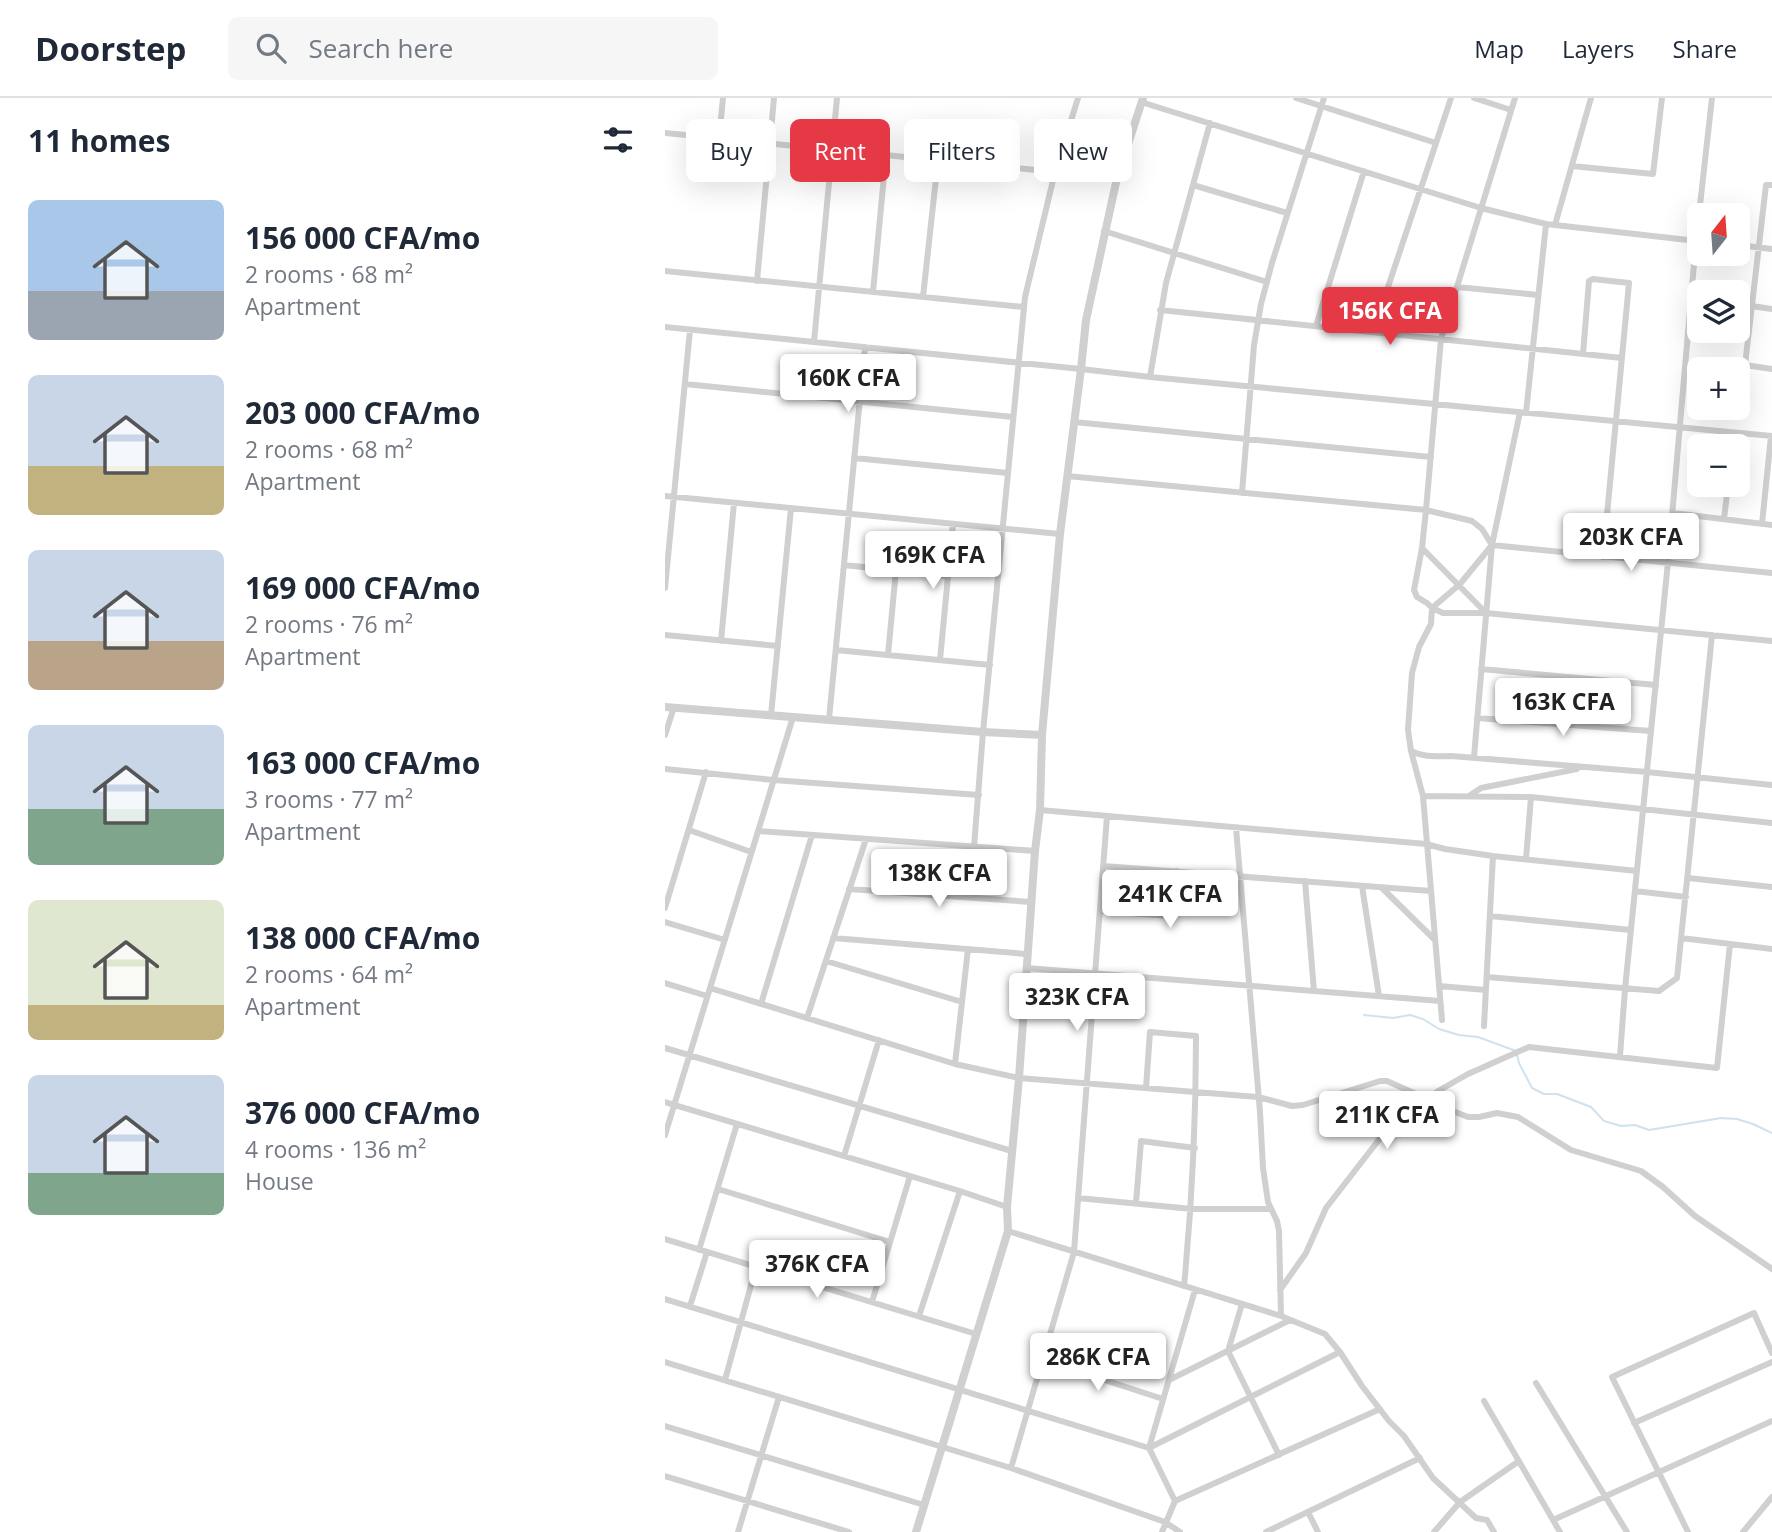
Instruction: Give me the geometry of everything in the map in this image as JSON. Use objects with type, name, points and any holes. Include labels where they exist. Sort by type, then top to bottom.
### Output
[{"type":"street","points":[[721,119],[723,98]]},
{"type":"street","points":[[772,119],[774,98]]},
{"type":"street","points":[[835,119],[837,98]]},
{"type":"street","points":[[1071,119],[1078,98]]},
{"type":"street","points":[[1296,98],[1436,143]]},
{"type":"street","points":[[1242,493],[1258,320],[1287,213],[1324,98]]},
{"type":"street","points":[[1373,332],[1451,98]]},
{"type":"street","points":[[1474,98],[1511,110]]},
{"type":"street","points":[[1515,98],[1441,339],[1422,548],[1414,590],[1417,597],[1443,613],[1486,613],[1772,640]]},
{"type":"street","points":[[1555,225],[1591,98]]},
{"type":"street","points":[[1572,166],[1653,174],[1662,98]]},
{"type":"street","points":[[1701,203],[1711,98]]},
{"type":"street","points":[[1132,131],[1142,100],[1481,208],[1546,224],[1687,240]]},
{"type":"street","points":[[1150,377],[1160,310],[1210,123]]},
{"type":"street","points":[[665,133],[686,135]]},
{"type":"street","points":[[1316,326],[1364,171]]},
{"type":"street","points":[[757,281],[766,182]]},
{"type":"street","points":[[814,342],[829,182]]},
{"type":"street","points":[[873,292],[883,182]]},
{"type":"street","points":[[923,297],[936,182]]},
{"type":"street","points":[[974,847],[1024,307],[1053,182]]},
{"type":"street","points":[[916,1532],[1008,1231],[1007,1208],[1040,810],[1042,735],[1059,534],[1086,320],[1116,182]]},
{"type":"street","points":[[1193,185],[1287,213]]},
{"type":"street","points":[[1772,185],[1766,185],[1745,365],[1772,369]]},
{"type":"street","points":[[1474,757],[1492,545],[1523,413],[1546,224]]},
{"type":"street","points":[[1104,231],[1267,282]]},
{"type":"street","points":[[1750,247],[1772,249]]},
{"type":"street","points":[[1620,1056],[1696,266]]},
{"type":"street","points":[[665,271],[1024,307]]},
{"type":"street","points":[[1583,354],[1590,281],[1593,279],[1629,283],[1603,557]]},
{"type":"street","points":[[1457,287],[1538,295]]},
{"type":"street","points":[[1752,306],[1772,309]]},
{"type":"street","points":[[1160,310],[1622,358]]},
{"type":"street","points":[[665,327],[1251,387],[1772,436],[1762,524]]},
{"type":"street","points":[[665,588],[690,330]]},
{"type":"street","points":[[829,719],[865,347]]},
{"type":"street","points":[[685,384],[1013,416]]},
{"type":"street","points":[[1074,422],[1431,457]]},
{"type":"street","points":[[855,458],[1008,473]]},
{"type":"street","points":[[1067,476],[1426,510],[1472,521],[1482,529],[1492,545]]},
{"type":"street","points":[[665,496],[1059,534]]},
{"type":"street","points":[[1724,519],[1727,497]]},
{"type":"street","points":[[721,641],[734,503]]},
{"type":"street","points":[[1764,505],[1772,506]]},
{"type":"street","points":[[771,715],[791,508]]},
{"type":"street","points":[[1672,513],[1772,525]]},
{"type":"street","points":[[940,660],[953,524]]},
{"type":"street","points":[[1492,545],[1772,573]]},
{"type":"street","points":[[1442,1020],[1423,796],[1408,730],[1412,673],[1419,647],[1431,624],[1432,608],[1459,584],[1492,545]]},
{"type":"street","points":[[1422,548],[1486,613]]},
{"type":"street","points":[[844,565],[948,576]]},
{"type":"street","points":[[888,655],[896,570]]},
{"type":"street","points":[[665,635],[778,646]]},
{"type":"street","points":[[1487,977],[1659,991],[1677,978],[1712,635]]},
{"type":"street","points":[[836,650],[990,665]]},
{"type":"street","points":[[1481,669],[1656,685]]},
{"type":"street","points":[[665,735],[669,707],[1042,735]]},
{"type":"street","points":[[665,1135],[793,717]]},
{"type":"street","points":[[1477,718],[1651,731]]},
{"type":"street","points":[[1411,751],[1422,756],[1474,757],[1772,785]]},
{"type":"street","points":[[1468,797],[1481,788],[1585,767]]},
{"type":"street","points":[[665,769],[979,795]]},
{"type":"street","points":[[665,908],[706,772]]},
{"type":"street","points":[[1423,796],[1531,797],[1772,824]]},
{"type":"street","points":[[1526,859],[1531,797]]},
{"type":"street","points":[[1040,810],[1426,844],[1493,856],[1637,871]]},
{"type":"street","points":[[1011,1468],[1074,1252],[1107,816]]},
{"type":"street","points":[[1236,828],[1263,1168],[1267,1197],[1279,1231],[1281,1316]]},
{"type":"street","points":[[689,830],[751,852]]},
{"type":"street","points":[[758,831],[1035,851]]},
{"type":"street","points":[[761,1004],[811,835]]},
{"type":"street","points":[[807,1018],[866,839]]},
{"type":"street","points":[[1484,1026],[1493,856]]},
{"type":"street","points":[[1103,866],[1431,891]]},
{"type":"street","points":[[1100,911],[1171,916],[1179,907],[1177,871]]},
{"type":"street","points":[[1688,878],[1772,887]]},
{"type":"street","points":[[1304,881],[1314,991]]},
{"type":"street","points":[[1362,886],[1379,996]]},
{"type":"street","points":[[1382,888],[1435,940]]},
{"type":"street","points":[[849,889],[1031,902]]},
{"type":"street","points":[[1635,891],[1686,897]]},
{"type":"street","points":[[1490,916],[1631,930]]},
{"type":"street","points":[[665,922],[725,940]]},
{"type":"street","points":[[1681,938],[1772,949]]},
{"type":"street","points":[[833,939],[1026,954]]},
{"type":"street","points":[[1280,1290],[1306,1253],[1326,1208],[1381,1137],[1404,1122],[1438,1091],[1468,1074],[1529,1047],[1717,1068],[1730,944]]},
{"type":"street","points":[[955,1064],[968,949]]},
{"type":"street","points":[[826,961],[962,1002]]},
{"type":"street","points":[[1027,968],[1440,1001]]},
{"type":"street","points":[[665,984],[707,996]]},
{"type":"street","points":[[1439,986],[1486,990]]},
{"type":"street","points":[[710,988],[955,1064],[1019,1078],[1258,1097],[1292,1106],[1387,1081],[1468,1117],[1497,1113],[1518,1117],[1571,1150],[1641,1171],[1695,1216],[1772,1269]]},
{"type":"street","points":[[1146,1088],[1150,1032],[1196,1036],[1195,1148],[1184,1286]]},
{"type":"street","points":[[844,1156],[880,1040]]},
{"type":"street","points":[[665,1048],[1012,1152]]},
{"type":"street","points":[[665,1102],[960,1191],[1007,1208]]},
{"type":"street","points":[[699,1250],[737,1124]]},
{"type":"street","points":[[1136,1203],[1141,1141],[1195,1148]]},
{"type":"street","points":[[872,1302],[910,1176]]},
{"type":"street","points":[[718,1189],[890,1241]]},
{"type":"street","points":[[919,1316],[960,1191]]},
{"type":"street","points":[[1078,1198],[1192,1209],[1271,1209]]},
{"type":"street","points":[[1008,1231],[1281,1316],[1325,1335],[1433,1478],[1476,1518],[1487,1520],[1494,1532]]},
{"type":"street","points":[[665,1240],[976,1334]]},
{"type":"street","points":[[690,1307],[707,1252]]},
{"type":"street","points":[[725,1380],[756,1267]]},
{"type":"street","points":[[1175,1502],[1149,1448],[1195,1290]]},
{"type":"street","points":[[665,1299],[1149,1448],[1340,1352]]},
{"type":"street","points":[[1243,1304],[1228,1351],[1279,1455]]},
{"type":"street","points":[[1688,1532],[1612,1377],[1753,1313],[1772,1353]]},
{"type":"street","points":[[1168,1380],[1290,1320]]},
{"type":"street","points":[[1042,1360],[1163,1399]]},
{"type":"street","points":[[665,1362],[1011,1468],[1165,1522],[1180,1532]]},
{"type":"street","points":[[1634,1423],[1772,1362]]},
{"type":"street","points":[[1536,1382],[1627,1532]]},
{"type":"street","points":[[738,1532],[779,1397]]},
{"type":"street","points":[[1483,1401],[1560,1532]]},
{"type":"street","points":[[1162,1532],[1175,1502],[1380,1409]]},
{"type":"street","points":[[1553,1520],[1772,1421]]},
{"type":"street","points":[[665,1426],[924,1505]]},
{"type":"street","points":[[1266,1532],[1420,1458]]},
{"type":"street","points":[[1434,1532],[1461,1502],[1519,1461]]},
{"type":"street","points":[[665,1476],[849,1532]]},
{"type":"street","points":[[1743,1532],[1772,1497]]},
{"type":"street","points":[[1308,1512],[1318,1532]]},
{"type":"street","points":[[1442,1523],[1446,1532]]},
{"type":"waterway","points":[[1364,1015],[1393,1018],[1410,1015],[1439,1029],[1478,1037],[1516,1051],[1532,1088],[1591,1107],[1604,1121],[1621,1126],[1635,1125],[1649,1130],[1721,1118],[1737,1119],[1772,1133]]}]
